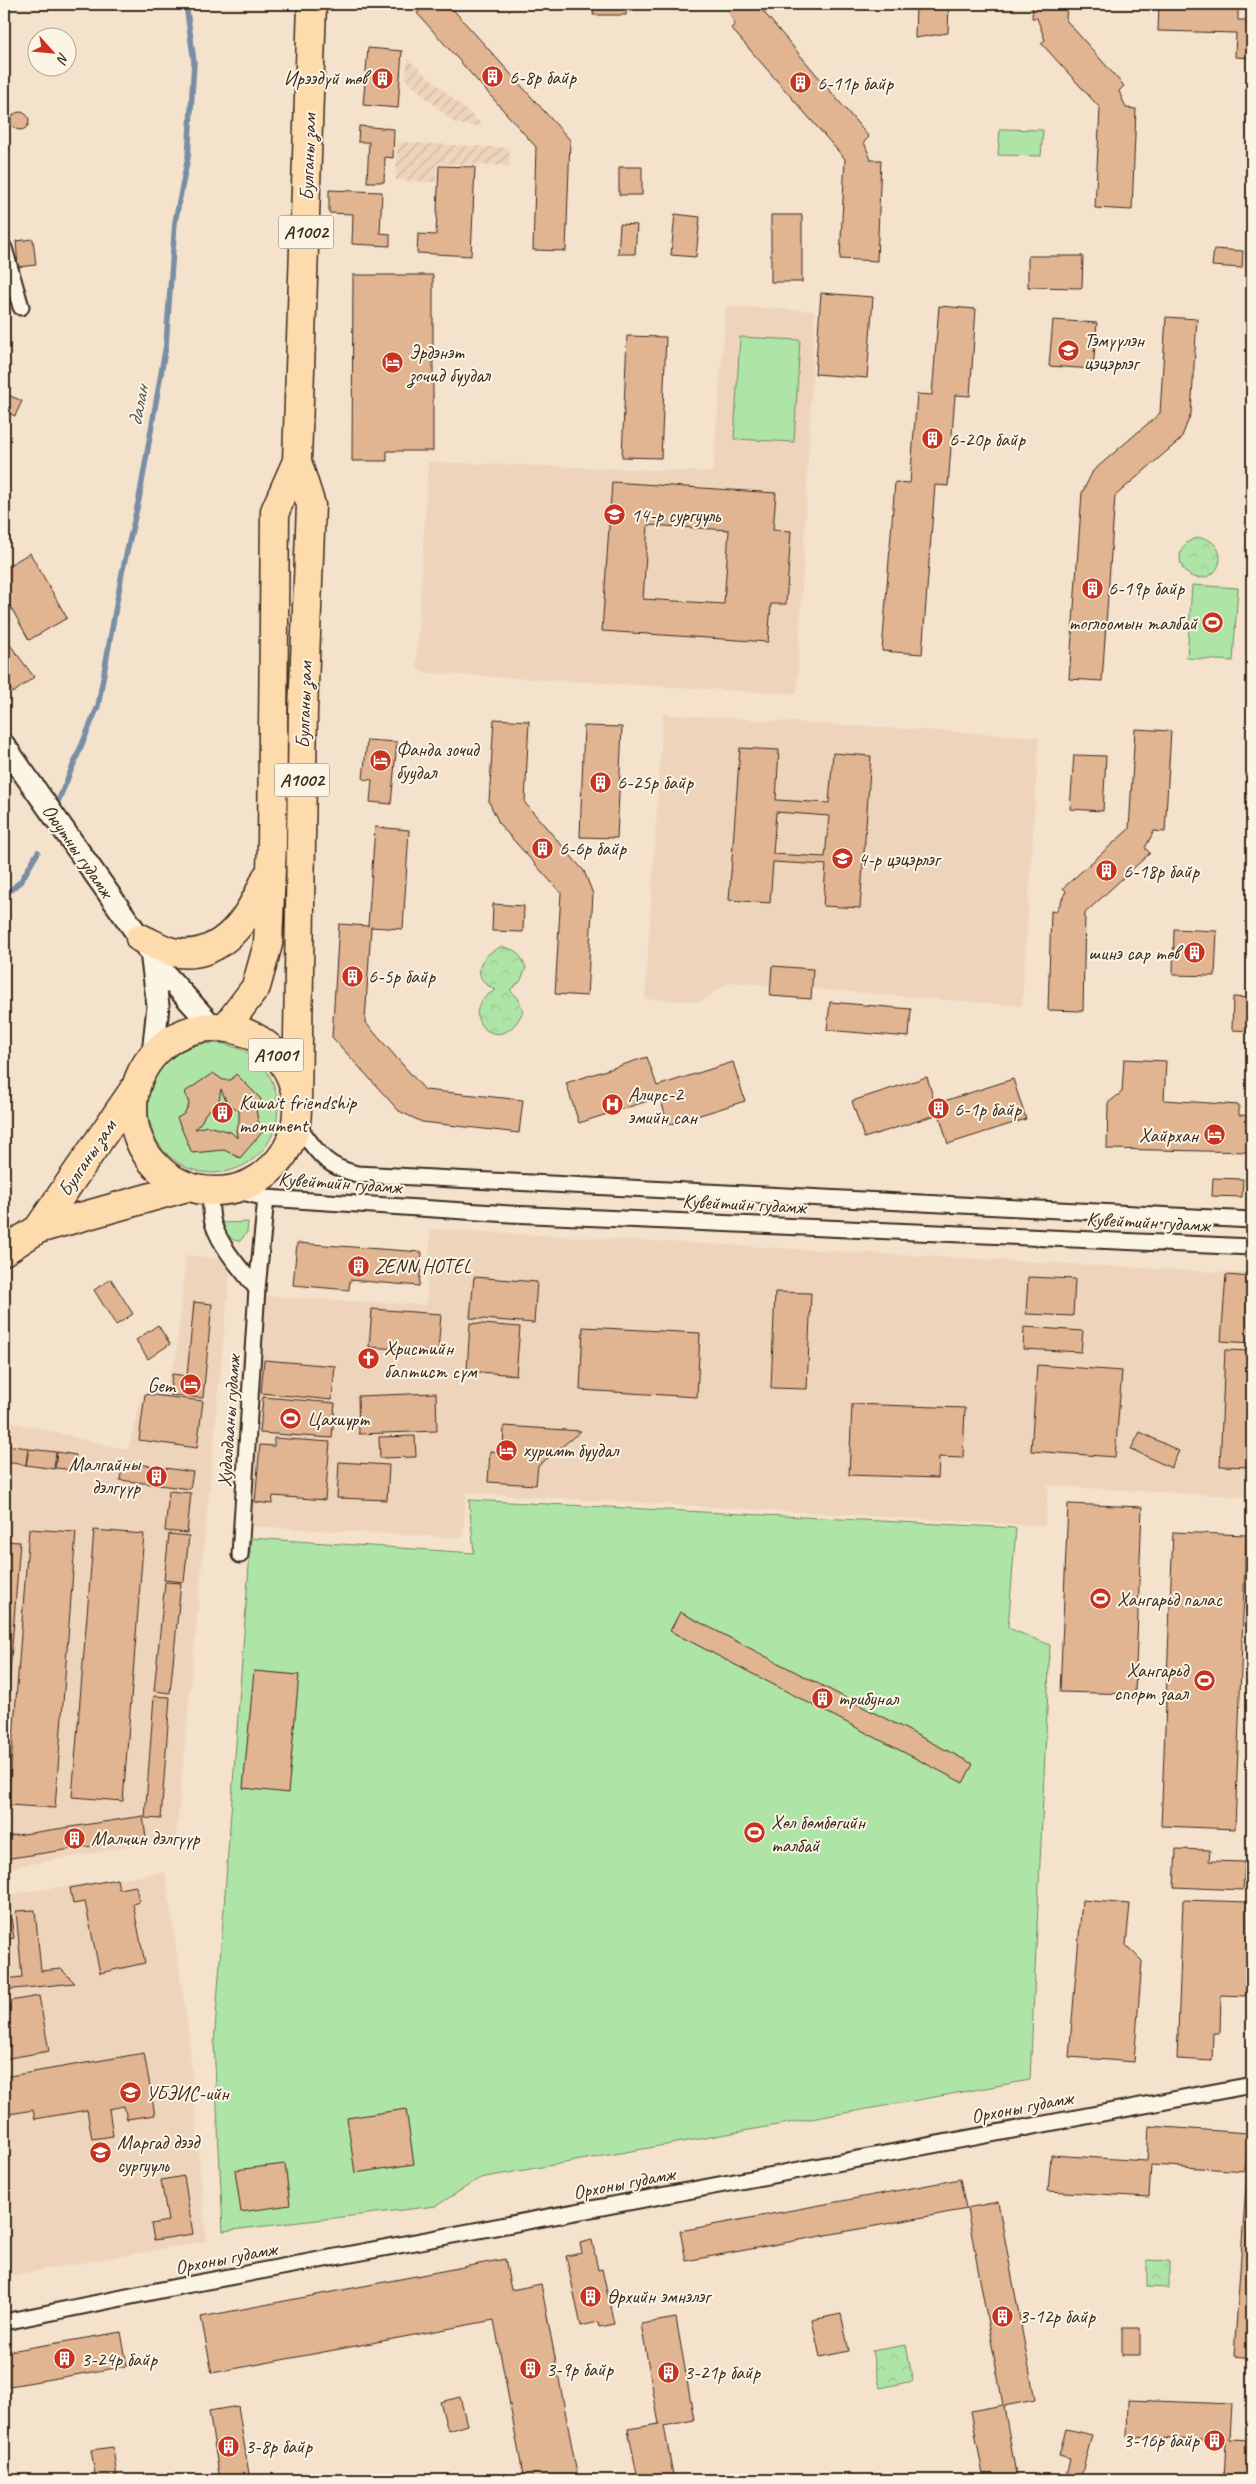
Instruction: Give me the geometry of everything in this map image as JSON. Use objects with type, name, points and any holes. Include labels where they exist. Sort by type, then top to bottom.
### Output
[{"type":"highway","name":"Булганы зам","points":[[296,1112],[303,721],[310,505],[296,461],[312,4]]},
{"type":"highway","name":"Булганы зам","points":[[219,1027],[256,987],[264,965],[268,944],[271,868],[275,511],[296,461]]},
{"type":"highway","points":[[146,948],[192,953],[213,948],[238,928],[250,911],[271,868]]},
{"type":"highway","name":"A1001","points":[[219,1027],[246,1033],[266,1044],[281,1060],[292,1079],[296,1112],[289,1146],[275,1166],[257,1180],[211,1190],[168,1178],[153,1164],[141,1147],[134,1128],[132,1107],[136,1087],[153,1054],[170,1040],[191,1030],[219,1027]]},
{"type":"highway","name":"Булганы зам","points":[[38,1229],[136,1087]]},
{"type":"highway","name":"Булганы зам","points":[[4,1251],[38,1229],[211,1190]]},
{"type":"street","points":[[4,248],[21,307]]},
{"type":"street","name":"Оюутны гудамж","points":[[4,744],[146,948],[219,1027]]},
{"type":"street","points":[[146,948],[158,1006],[153,1054]]},
{"type":"street","name":"Кувейтийн гудамж","points":[[296,1112],[321,1157],[339,1170],[357,1174],[1252,1220]]},
{"type":"street","points":[[211,1190],[211,1215],[217,1232],[235,1263],[257,1289]]},
{"type":"street","name":"Кувейтийн гудамж","points":[[211,1190],[266,1198],[510,1214],[1252,1247]]},
{"type":"street","name":"Худалдааны гудамж","points":[[240,1555],[257,1289],[266,1198]]},
{"type":"street","name":"Орхоны гудамж","points":[[4,2322],[181,2286],[1252,2085]]},
{"type":"shaded area","points":[[408,59],[485,127],[456,124],[405,79]]},
{"type":"shaded area","points":[[397,142],[510,148],[509,166],[437,163],[436,182],[396,180]]},
{"type":"shaded area","name":"14-р сургууль","points":[[726,306],[815,311],[797,694],[427,673],[416,668],[428,462],[713,472]]},
{"type":"shaded area","name":"4-р цэцэрлэг","points":[[663,714],[1039,737],[1022,1006],[730,982],[700,1002],[645,999]]},
{"type":"shaded area","points":[[431,1229],[1252,1274],[1252,1497],[1048,1486],[1045,1526],[466,1493],[463,1538],[248,1526],[262,1296],[426,1305]]},
{"type":"shaded area","points":[[186,1255],[231,1260],[176,1838],[4,1869],[4,1420],[128,1450],[141,1398],[162,1394],[176,1358]]},
{"type":"shaded area","points":[[165,1872],[189,2037],[206,2241],[4,2277],[4,1895]]},
{"type":"green space","points":[[1000,129],[1043,130],[1041,156],[998,155]]},
{"type":"green space","points":[[740,337],[800,340],[794,442],[734,439]]},
{"type":"green space","points":[[1200,538],[1214,544],[1220,558],[1214,572],[1200,578],[1186,572],[1180,558],[1186,544]]},
{"type":"green space","name":"тоглоомын талбай","points":[[1192,585],[1238,588],[1233,661],[1187,658]]},
{"type":"green space","points":[[501,947],[514,950],[522,959],[526,968],[520,982],[510,990],[518,998],[523,1011],[514,1026],[503,1033],[493,1033],[484,1028],[479,1020],[478,1010],[483,999],[496,990],[482,980],[480,968],[486,956]]},
{"type":"green space","points":[[213,1043],[226,1044],[238,1048],[259,1062],[273,1083],[277,1095],[277,1121],[273,1133],[259,1154],[238,1168],[226,1172],[213,1173],[200,1172],[188,1168],[167,1154],[153,1133],[149,1121],[148,1108],[149,1095],[153,1083],[167,1062],[188,1048],[200,1044]]},
{"type":"green space","points":[[248,1222],[247,1232],[240,1241],[230,1238],[223,1223]]},
{"type":"green space","points":[[469,1500],[1016,1528],[1008,1628],[1050,1645],[1030,2080],[480,2178],[436,2206],[223,2231],[214,2044],[251,1538],[474,1553]]},
{"type":"green space","points":[[1147,2260],[1169,2261],[1169,2288],[1147,2287]]},
{"type":"green space","points":[[906,2345],[913,2381],[880,2388],[872,2351]]},
{"type":"building","name":"6-8р байр","points":[[428,4],[448,4],[570,140],[566,251],[533,250],[536,147],[417,13]]},
{"type":"building","points":[[594,4],[627,4],[626,15],[593,15]]},
{"type":"building","name":"6-11р байр","points":[[726,4],[757,4],[869,137],[864,142],[871,160],[881,160],[877,261],[840,259],[845,159],[731,28],[735,25]]},
{"type":"building","points":[[916,4],[949,4],[948,33],[915,38]]},
{"type":"building","points":[[1033,4],[1067,4],[1066,20],[1124,86],[1119,91],[1126,108],[1136,109],[1132,210],[1095,208],[1100,108],[1041,43],[1045,40],[1037,18],[1032,18]]},
{"type":"building","points":[[1159,4],[1238,4],[1238,20],[1252,20],[1252,58],[1235,57],[1236,33],[1158,31]]},
{"type":"building","name":"Ирээдүй төв","points":[[368,48],[402,51],[398,108],[363,105]]},
{"type":"building","points":[[20,112],[27,114],[29,121],[27,128],[20,130],[13,128],[11,121],[13,114]]},
{"type":"building","points":[[359,126],[394,129],[393,158],[385,157],[384,182],[367,182],[369,142],[358,142]]},
{"type":"building","points":[[439,166],[475,167],[471,256],[417,253],[418,234],[436,235]]},
{"type":"building","points":[[619,167],[642,167],[642,195],[619,195]]},
{"type":"building","points":[[329,190],[382,192],[380,233],[390,234],[390,246],[352,244],[353,214],[329,213]]},
{"type":"building","points":[[675,214],[700,217],[696,257],[671,255]]},
{"type":"building","points":[[771,215],[802,215],[802,282],[771,282]]},
{"type":"building","points":[[620,224],[637,225],[635,254],[618,254]]},
{"type":"building","points":[[33,239],[36,265],[18,267],[16,241]]},
{"type":"building","points":[[1214,249],[1243,251],[1242,268],[1212,266]]},
{"type":"building","points":[[1028,256],[1083,256],[1082,288],[1028,287]]},
{"type":"building","name":"Эрдэнэт зочид буудал","points":[[353,275],[433,275],[433,451],[387,451],[387,461],[352,461]]},
{"type":"building","points":[[821,293],[873,297],[867,378],[815,374]]},
{"type":"building","name":"6-20р байр","points":[[939,306],[976,309],[970,396],[955,395],[948,486],[935,485],[922,654],[882,651],[895,482],[910,483],[917,394],[932,395]]},
{"type":"building","name":"6-19р байр","points":[[1166,317],[1197,319],[1191,413],[1181,439],[1115,496],[1102,681],[1069,679],[1082,493],[1093,471],[1160,413]]},
{"type":"building","points":[[1053,320],[1097,323],[1093,369],[1049,366]]},
{"type":"building","points":[[627,336],[666,337],[661,458],[622,457]]},
{"type":"building","points":[[6,394],[22,401],[15,416],[4,411]]},
{"type":"building","points":[[612,482],[776,493],[773,530],[791,531],[786,604],[771,604],[768,642],[602,631]],"holes":[[[648,525],[729,530],[724,604],[643,599]]]},
{"type":"building","points":[[30,553],[67,618],[29,640],[4,595],[4,568]]},
{"type":"building","points":[[8,642],[34,677],[13,693],[4,680],[4,644]]},
{"type":"building","name":"6-6р байр","points":[[494,719],[529,721],[525,803],[584,871],[593,894],[587,996],[555,994],[561,893],[500,825],[489,802]]},
{"type":"building","name":"6-25р байр","points":[[584,726],[622,727],[617,838],[580,837]]},
{"type":"building","name":"6-18р байр","points":[[1135,729],[1171,731],[1165,832],[1154,831],[1145,848],[1150,853],[1085,913],[1083,1011],[1048,1010],[1051,911],[1056,912],[1066,891],[1063,888],[1129,829]]},
{"type":"building","name":"Фанда зочид буудал","points":[[367,740],[397,742],[391,804],[370,802],[372,780],[363,779]]},
{"type":"building","points":[[740,748],[779,750],[776,800],[829,803],[833,753],[871,756],[860,908],[823,906],[826,865],[773,862],[770,903],[729,900]],"holes":[[[776,812],[829,816],[825,857],[773,854]]]},
{"type":"building","points":[[1074,755],[1106,756],[1103,811],[1070,809]]},
{"type":"building","name":"6-5р байр","points":[[375,827],[409,830],[403,929],[371,927],[365,1022],[425,1090],[523,1100],[519,1133],[422,1122],[399,1111],[332,1037],[339,924],[368,926]]},
{"type":"building","points":[[493,904],[524,906],[523,932],[492,931]]},
{"type":"building","name":"шинэ сар төв","points":[[1174,929],[1217,931],[1215,976],[1173,975]]},
{"type":"building","points":[[772,966],[813,969],[811,999],[770,996]]},
{"type":"building","points":[[1233,997],[1252,998],[1252,1031],[1232,1030]]},
{"type":"building","points":[[830,1002],[911,1009],[909,1037],[827,1030]]},
{"type":"building","points":[[647,1057],[657,1086],[733,1062],[745,1101],[668,1125],[660,1097],[579,1123],[566,1083]]},
{"type":"building","points":[[1124,1059],[1166,1061],[1164,1100],[1239,1105],[1239,1115],[1252,1116],[1252,1152],[1107,1149],[1108,1103],[1122,1092]]},
{"type":"building","points":[[213,1073],[223,1080],[231,1080],[236,1074],[261,1099],[256,1109],[258,1121],[265,1129],[240,1158],[224,1150],[192,1153],[177,1118],[184,1114],[189,1104],[185,1092]]},
{"type":"building","name":"6-1р байр","points":[[927,1077],[935,1104],[1013,1079],[1026,1119],[948,1144],[939,1114],[864,1138],[852,1101]]},
{"type":"building","name":"Kuwait friendship monument","points":[[221,1089],[226,1101],[239,1111],[239,1123],[236,1129],[237,1138],[231,1132],[207,1126],[195,1129],[205,1114],[219,1101]]},
{"type":"building","points":[[1213,1178],[1243,1179],[1242,1197],[1212,1196]]},
{"type":"building","name":"ZENN HOTEL","points":[[297,1243],[422,1252],[419,1286],[350,1280],[349,1290],[293,1285]]},
{"type":"building","points":[[1226,1275],[1252,1277],[1252,1343],[1221,1341]]},
{"type":"building","points":[[474,1277],[537,1282],[534,1323],[470,1318]]},
{"type":"building","points":[[1028,1277],[1075,1279],[1073,1316],[1026,1314]]},
{"type":"building","points":[[111,1279],[133,1314],[116,1325],[94,1290]]},
{"type":"building","points":[[775,1292],[811,1293],[807,1389],[771,1388]]},
{"type":"building","points":[[194,1302],[212,1304],[203,1398],[170,1395],[172,1374],[187,1376]]},
{"type":"building","points":[[372,1309],[441,1314],[438,1352],[369,1347]]},
{"type":"building","points":[[470,1323],[520,1327],[516,1375],[467,1371]]},
{"type":"building","points":[[158,1325],[170,1344],[148,1359],[136,1340]]},
{"type":"building","points":[[583,1327],[700,1333],[697,1397],[580,1390]]},
{"type":"building","points":[[1024,1327],[1083,1331],[1081,1352],[1023,1349]]},
{"type":"building","points":[[1225,1350],[1252,1351],[1252,1467],[1220,1466]]},
{"type":"building","points":[[264,1360],[335,1366],[332,1400],[261,1393]]},
{"type":"building","points":[[1037,1365],[1122,1371],[1115,1457],[1031,1451]]},
{"type":"building","points":[[436,1393],[437,1431],[359,1434],[358,1396]]},
{"type":"building","points":[[145,1394],[203,1401],[197,1448],[139,1440]]},
{"type":"building","points":[[263,1397],[335,1403],[332,1438],[260,1433]]},
{"type":"building","points":[[852,1404],[965,1408],[963,1458],[939,1457],[938,1478],[849,1475]]},
{"type":"building","points":[[504,1426],[581,1431],[538,1466],[536,1485],[488,1482],[490,1451],[503,1452]]},
{"type":"building","points":[[1140,1432],[1179,1451],[1171,1468],[1131,1449]]},
{"type":"building","points":[[415,1436],[416,1457],[380,1458],[379,1437]]},
{"type":"building","points":[[274,1438],[330,1442],[325,1500],[273,1496],[272,1504],[255,1502],[260,1445],[274,1446]]},
{"type":"building","points":[[5,1445],[28,1448],[26,1465],[4,1462]]},
{"type":"building","points":[[29,1449],[56,1452],[54,1469],[26,1465]]},
{"type":"building","points":[[57,1452],[76,1455],[74,1470],[55,1468]]},
{"type":"building","name":"Малгайны дэлгүүр","points":[[123,1462],[193,1472],[190,1489],[120,1480]]},
{"type":"building","points":[[339,1462],[389,1465],[387,1500],[337,1498]]},
{"type":"building","points":[[169,1491],[191,1493],[187,1533],[165,1531]]},
{"type":"building","name":"Хангарьд палас","points":[[1068,1504],[1142,1507],[1135,1694],[1060,1692]]},
{"type":"building","points":[[29,1529],[76,1532],[55,1808],[8,1805]]},
{"type":"building","points":[[94,1530],[144,1534],[123,1801],[72,1797]]},
{"type":"building","name":"Хангарьд спорт заал","points":[[1173,1532],[1246,1535],[1235,1829],[1161,1826]]},
{"type":"building","points":[[169,1534],[189,1536],[184,1582],[164,1580]]},
{"type":"building","points":[[4,1541],[20,1542],[4,1750]]},
{"type":"building","points":[[165,1582],[181,1583],[170,1693],[154,1691]]},
{"type":"building","name":"трибунал","points":[[680,1612],[973,1764],[963,1783],[670,1631]]},
{"type":"building","points":[[254,1671],[299,1675],[288,1793],[243,1788]]},
{"type":"building","points":[[154,1696],[170,1697],[161,1819],[145,1818]]},
{"type":"building","name":"Малчин дэлгүүр","points":[[143,1816],[146,1838],[4,1859],[4,1837]]},
{"type":"building","points":[[1176,1849],[1210,1850],[1209,1861],[1245,1862],[1243,1890],[1174,1887]]},
{"type":"building","points":[[117,1879],[119,1889],[136,1886],[139,1902],[133,1904],[145,1963],[100,1973],[85,1902],[73,1904],[70,1888]]},
{"type":"building","points":[[1082,1900],[1130,1904],[1126,1945],[1142,1961],[1134,2062],[1069,2057]]},
{"type":"building","points":[[1183,1900],[1250,1902],[1246,1996],[1221,1995],[1220,2033],[1213,2033],[1212,2061],[1177,2059]]},
{"type":"building","points":[[4,1903],[9,1903],[14,1938],[4,1940]]},
{"type":"building","points":[[35,1910],[41,1971],[61,1969],[75,1983],[4,1990],[4,1979],[22,1977],[16,1911]]},
{"type":"building","points":[[39,1996],[49,2051],[4,2059],[4,2002]]},
{"type":"building","points":[[144,2053],[155,2115],[127,2119],[124,2106],[109,2109],[113,2136],[92,2139],[87,2110],[35,2119],[33,2110],[4,2115],[4,2077]]},
{"type":"building","points":[[406,2109],[414,2164],[355,2173],[347,2118]]},
{"type":"building","points":[[1149,2126],[1248,2133],[1245,2169],[1252,2169],[1252,2358],[1234,2356],[1247,2171],[1151,2165],[1149,2197],[1048,2191],[1051,2155],[1147,2161]]},
{"type":"building","points":[[285,2164],[290,2205],[241,2212],[235,2170]]},
{"type":"building","points":[[184,2176],[193,2234],[154,2240],[151,2224],[168,2221],[161,2180]]},
{"type":"building","name":"3-12р байр","points":[[960,2179],[966,2208],[998,2202],[1035,2400],[1004,2406],[1017,2480],[984,2480],[971,2411],[1003,2405],[967,2209],[686,2261],[680,2231]]},
{"type":"building","name":"Өрхийн эмнэлэг","points":[[592,2240],[598,2270],[602,2269],[614,2324],[599,2327],[598,2322],[581,2326],[566,2256],[582,2253],[580,2243]]},
{"type":"building","name":"3-9р байр","points":[[505,2259],[511,2290],[541,2284],[578,2479],[524,2480],[494,2320],[212,2373],[201,2317]]},
{"type":"building","points":[[841,2314],[849,2351],[820,2357],[812,2320]]},
{"type":"building","name":"3-21р байр","points":[[676,2318],[694,2420],[664,2426],[674,2480],[638,2480],[628,2429],[659,2424],[641,2324]]},
{"type":"building","points":[[1122,2328],[1140,2328],[1140,2355],[1122,2355]]},
{"type":"building","name":"3-24р байр","points":[[121,2332],[127,2366],[4,2387],[4,2352]]},
{"type":"building","points":[[460,2397],[467,2425],[448,2431],[440,2402]]},
{"type":"building","name":"3-16р байр","points":[[1128,2400],[1232,2404],[1230,2439],[1252,2440],[1252,2480],[1224,2480],[1226,2441],[1127,2437]]},
{"type":"building","name":"3-8р байр","points":[[238,2406],[250,2480],[220,2480],[209,2411]]},
{"type":"building","points":[[1066,2429],[1092,2435],[1080,2480],[1065,2480],[1070,2458],[1059,2455]]},
{"type":"building","points":[[113,2447],[117,2477],[96,2480],[91,2450]]},
{"type":"waterway","name":"далан","points":[[57,804],[98,706],[122,573],[139,499],[166,345],[175,222],[188,157],[194,62],[186,4]]},
{"type":"waterway","points":[[4,896],[21,881],[38,852]]},
{"type":"place","name":"6-8р байр","points":[[493,77]]},
{"type":"place","name":"Ирээдүй төв","points":[[383,78]]},
{"type":"place","name":"6-11р байр","points":[[801,83]]},
{"type":"place","name":"Тэмүүлэн цэцэрлэг","points":[[1068,351]]},
{"type":"place","name":"Эрдэнэт зочид буудал","points":[[393,363]]},
{"type":"place","name":"6-20р байр","points":[[933,439]]},
{"type":"place","name":"14-р сургууль","points":[[615,515]]},
{"type":"place","name":"6-19р байр","points":[[1092,588]]},
{"type":"place","name":"тоглоомын талбай","points":[[1213,623]]},
{"type":"place","name":"Фанда зочид буудал","points":[[380,761]]},
{"type":"place","name":"6-25р байр","points":[[601,782]]},
{"type":"place","name":"6-6р байр","points":[[543,848]]},
{"type":"place","name":"4-р цэцэрлэг","points":[[842,859]]},
{"type":"place","name":"6-18р байр","points":[[1107,871]]},
{"type":"place","name":"шинэ сар төв","points":[[1195,953]]},
{"type":"place","name":"6-5р байр","points":[[352,976]]},
{"type":"place","name":"Aлирс-2 эмийн сан","points":[[612,1105]]},
{"type":"place","name":"6-1р байр","points":[[938,1109]]},
{"type":"place","name":"Kuwait friendship monument","points":[[223,1113]]},
{"type":"place","name":"Хайрхан","points":[[1214,1135]]},
{"type":"place","name":"ZENN HOTEL","points":[[358,1266]]},
{"type":"place","name":"Христийн баптист сүм","points":[[368,1359]]},
{"type":"place","name":"Gem","points":[[191,1385]]},
{"type":"place","name":"Цахиурт","points":[[291,1419]]},
{"type":"place","name":"хуримт буудал","points":[[507,1450]]},
{"type":"place","name":"Малгайны дэлгүүр","points":[[156,1476]]},
{"type":"place","name":"Хангарьд палас","points":[[1101,1599]]},
{"type":"place","name":"Хангарьд спорт заал","points":[[1204,1681]]},
{"type":"place","name":"трибунал","points":[[822,1698]]},
{"type":"place","name":"Хөл бөмбөгийн талбай","points":[[755,1833]]},
{"type":"place","name":"Малчин дэлгүүр","points":[[75,1838]]},
{"type":"place","name":"УБЭИС-ийн","points":[[130,2093]]},
{"type":"place","name":"Маргад дээд сургууль","points":[[101,2153]]},
{"type":"place","name":"Өрхийн эмнэлэг","points":[[591,2296]]},
{"type":"place","name":"3-12р байр","points":[[1003,2316]]},
{"type":"place","name":"3-24р байр","points":[[65,2359]]},
{"type":"place","name":"3-9р байр","points":[[530,2369]]},
{"type":"place","name":"3-21р байр","points":[[668,2372]]},
{"type":"place","name":"3-16р байр","points":[[1215,2440]]},
{"type":"place","name":"3-8р байр","points":[[229,2446]]}]
